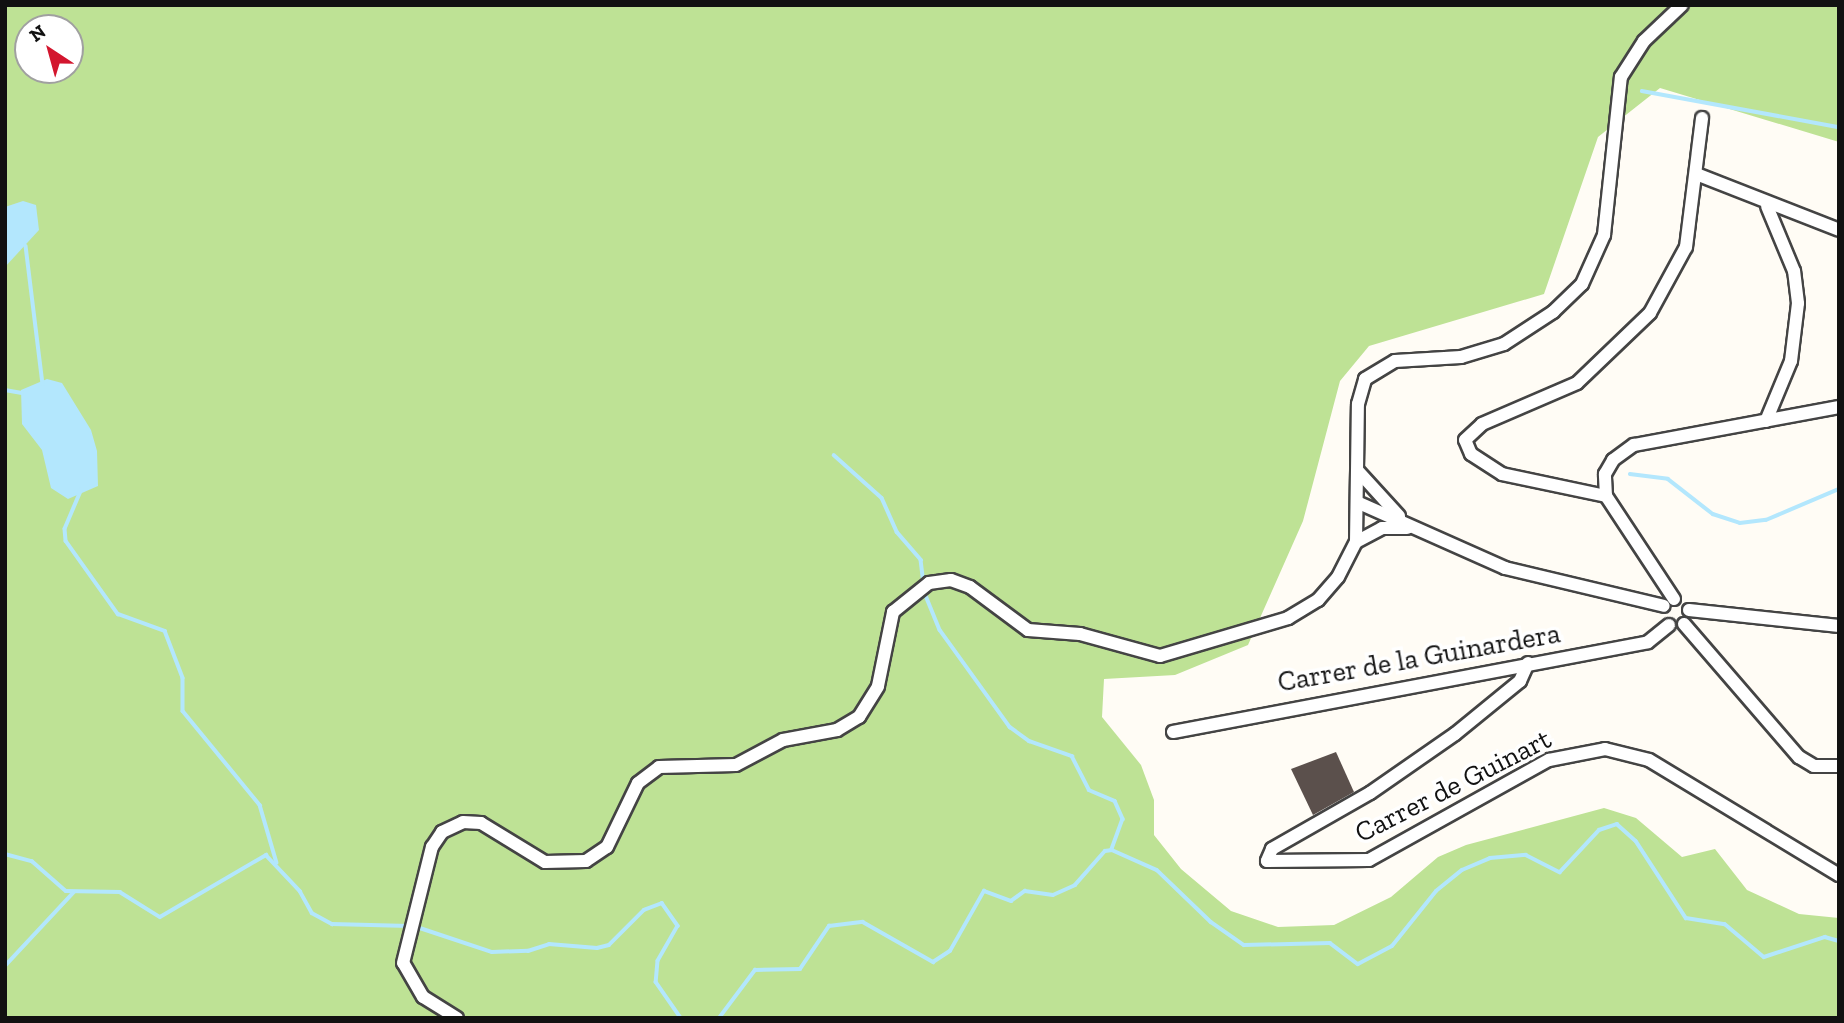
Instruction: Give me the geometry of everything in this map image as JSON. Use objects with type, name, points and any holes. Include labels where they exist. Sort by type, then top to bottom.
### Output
[{"type":"street","points":[[457,1018],[415,989],[403,963],[432,847],[454,825],[481,823],[545,862],[575,864],[607,847],[638,783],[659,766],[736,765],[783,740],[845,727],[873,699],[889,622],[911,593],[951,580],[970,587],[1028,630],[1080,634],[1160,656],[1299,613],[1338,577],[1356,542],[1359,503],[1358,404],[1371,373],[1395,361],[1461,357],[1504,344],[1553,312],[1582,284],[1604,235],[1620,77],[1639,47],[1682,5]]},
{"type":"street","points":[[1606,496],[1502,474],[1471,454],[1465,440],[1482,424],[1562,393],[1638,329],[1660,300],[1686,247],[1699,175],[1702,118]]},
{"type":"street","points":[[1699,175],[1714,177],[1766,206],[1839,230]]},
{"type":"street","points":[[1766,206],[1794,271],[1798,303],[1791,361],[1766,421]]},
{"type":"street","points":[[1684,624],[1669,625],[1669,603],[1606,496],[1608,467],[1634,445],[1839,407]]},
{"type":"street","points":[[1358,471],[1416,530]]},
{"type":"street","points":[[1359,503],[1505,568],[1669,603],[1689,610],[1764,622],[1839,626]]},
{"type":"street","points":[[1356,542],[1382,528],[1416,530]]},
{"type":"street","points":[[1684,624],[1689,610]]},
{"type":"street","points":[[1684,624],[1799,757],[1814,766],[1839,766]]},
{"type":"street","name":"Carrer de la Guinardera","points":[[1173,732],[1648,642],[1669,625]]},
{"type":"street","name":"Carrer de Guinart","points":[[1528,663],[1520,681],[1455,734],[1348,807],[1272,849],[1268,861],[1353,863],[1376,857],[1549,760],[1605,749],[1648,760],[1839,874]]},
{"type":"green space","points":[[5,5],[1839,5],[1839,142],[1660,88],[1598,137],[1544,294],[1369,346],[1340,381],[1303,521],[1248,645],[1175,675],[1104,679],[1102,717],[1141,765],[1154,800],[1154,835],[1181,869],[1231,911],[1278,927],[1334,925],[1391,897],[1438,857],[1466,845],[1604,808],[1636,818],[1682,857],[1715,849],[1747,890],[1799,914],[1839,918],[1839,1018],[5,1018]]},
{"type":"water","points":[[23,201],[36,205],[39,230],[5,267],[5,207]]},
{"type":"water","points":[[47,379],[62,383],[91,430],[97,451],[98,486],[68,499],[51,488],[42,450],[22,424],[21,390]]},
{"type":"building","points":[[1336,752],[1354,792],[1313,815],[1291,769]]},
{"type":"waterway","points":[[1642,91],[1839,127]]},
{"type":"waterway","points":[[26,246],[43,384]]},
{"type":"waterway","points":[[5,390],[22,393]]},
{"type":"waterway","points":[[834,455],[882,498],[897,532],[921,560],[924,583]]},
{"type":"waterway","points":[[1630,474],[1668,479],[1713,514],[1740,523],[1766,520],[1839,489]]},
{"type":"waterway","points":[[82,489],[65,529],[66,541],[118,614],[165,631],[183,678],[183,711],[260,805],[277,863]]},
{"type":"waterway","points":[[924,591],[940,630],[1010,727],[1029,741],[1072,756],[1089,790],[1115,801],[1123,819],[1112,850],[1157,870],[1211,922],[1244,945],[1330,943],[1358,964],[1392,946],[1436,891],[1462,870],[1490,858],[1526,855],[1560,872],[1599,830],[1617,824],[1636,841],[1686,918],[1725,924],[1764,957],[1825,937],[1839,941]]},
{"type":"waterway","points":[[719,1018],[755,970],[800,969],[829,926],[863,922],[933,962],[950,951],[984,891],[1011,901],[1025,891],[1053,895],[1075,885],[1105,851],[1112,850]]},
{"type":"waterway","points":[[5,854],[32,861],[66,891],[120,892],[160,917],[266,855],[300,891],[312,913],[332,924],[409,926]]},
{"type":"waterway","points":[[5,966],[74,892]]},
{"type":"waterway","points":[[417,927],[492,952],[528,951],[549,944],[597,948],[609,945],[644,910],[662,903],[678,926],[658,961],[656,982],[681,1018]]}]
